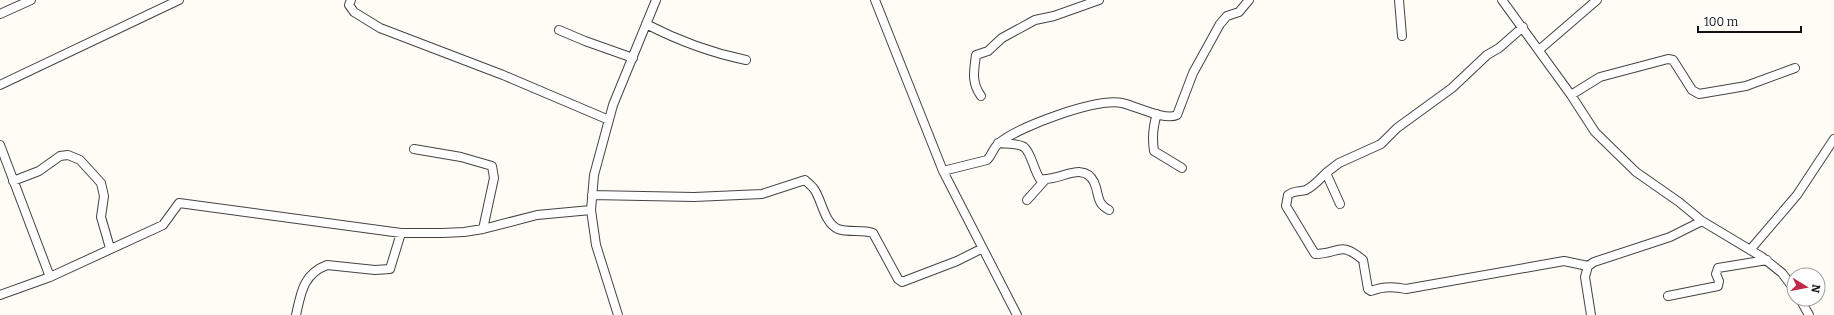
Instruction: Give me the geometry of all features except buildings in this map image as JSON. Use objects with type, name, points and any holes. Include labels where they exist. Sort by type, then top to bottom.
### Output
[{"type":"street","points":[[0,14],[31,0]]},
{"type":"street","points":[[0,85],[179,0]]},
{"type":"street","points":[[351,0],[349,4],[354,12],[380,28],[503,75],[609,120]]},
{"type":"street","points":[[618,315],[596,245],[591,210],[594,175],[613,105],[656,0]]},
{"type":"street","points":[[875,0],[943,172],[1017,315]]},
{"type":"street","points":[[981,96],[975,88],[974,76],[976,55],[988,51],[1002,38],[1035,20],[1054,16],[1099,0]]},
{"type":"street","points":[[943,172],[987,160],[998,144],[1039,121],[1103,103],[1122,103],[1157,114],[1173,117],[1178,115],[1197,63],[1220,24],[1227,16],[1239,12],[1248,0]]},
{"type":"street","points":[[1398,0],[1402,36]]},
{"type":"street","points":[[1502,0],[1596,132],[1631,167],[1702,221],[1766,260],[1782,273],[1786,278]]},
{"type":"street","points":[[1539,50],[1597,0]]},
{"type":"street","points":[[646,24],[707,50],[746,60]]},
{"type":"street","points":[[1522,27],[1500,48],[1487,55],[1452,88],[1397,128],[1381,144],[1339,164],[1326,173],[1310,188],[1293,191],[1288,195],[1286,206],[1315,254],[1322,254],[1338,249],[1352,250],[1363,260],[1368,289],[1371,291],[1382,286],[1406,288],[1564,261],[1588,266]]},
{"type":"street","points":[[559,30],[633,58]]},
{"type":"street","points":[[1571,95],[1600,77],[1668,59],[1673,60],[1692,90],[1699,94],[1746,86],[1795,68]]},
{"type":"street","points":[[1157,114],[1154,123],[1152,140],[1154,151],[1182,168]]},
{"type":"street","points":[[1021,130],[1022,142],[1028,152],[1036,174],[1040,179],[1045,180],[1086,172],[1090,175],[1096,186],[1098,198],[1102,206],[1109,210]]},
{"type":"street","points":[[1750,250],[1797,195],[1834,139]]},
{"type":"street","points":[[998,144],[1024,147]]},
{"type":"street","points":[[0,145],[50,277]]},
{"type":"street","points":[[414,149],[461,157],[492,166],[494,178],[483,229]]},
{"type":"street","points":[[13,181],[39,171],[60,156],[68,155],[80,160],[101,183],[104,196],[101,217],[110,248]]},
{"type":"street","points":[[1326,173],[1340,204]]},
{"type":"street","points":[[592,195],[694,197],[762,194],[805,180],[814,189],[833,226],[844,230],[873,233],[898,279],[902,282],[957,261],[982,249]]},
{"type":"street","points":[[1027,200],[1045,180]]},
{"type":"street","points":[[0,295],[50,277],[110,248],[163,225],[179,203],[401,233],[442,233],[483,229],[537,215],[591,210]]},
{"type":"street","points":[[1591,315],[1585,276],[1588,266],[1594,262],[1670,237],[1702,221]]},
{"type":"street","points":[[296,315],[302,290],[310,275],[319,268],[327,265],[362,269],[390,268],[401,233]]},
{"type":"street","points":[[1668,296],[1718,286],[1719,281],[1716,274],[1718,268],[1766,260]]}]
